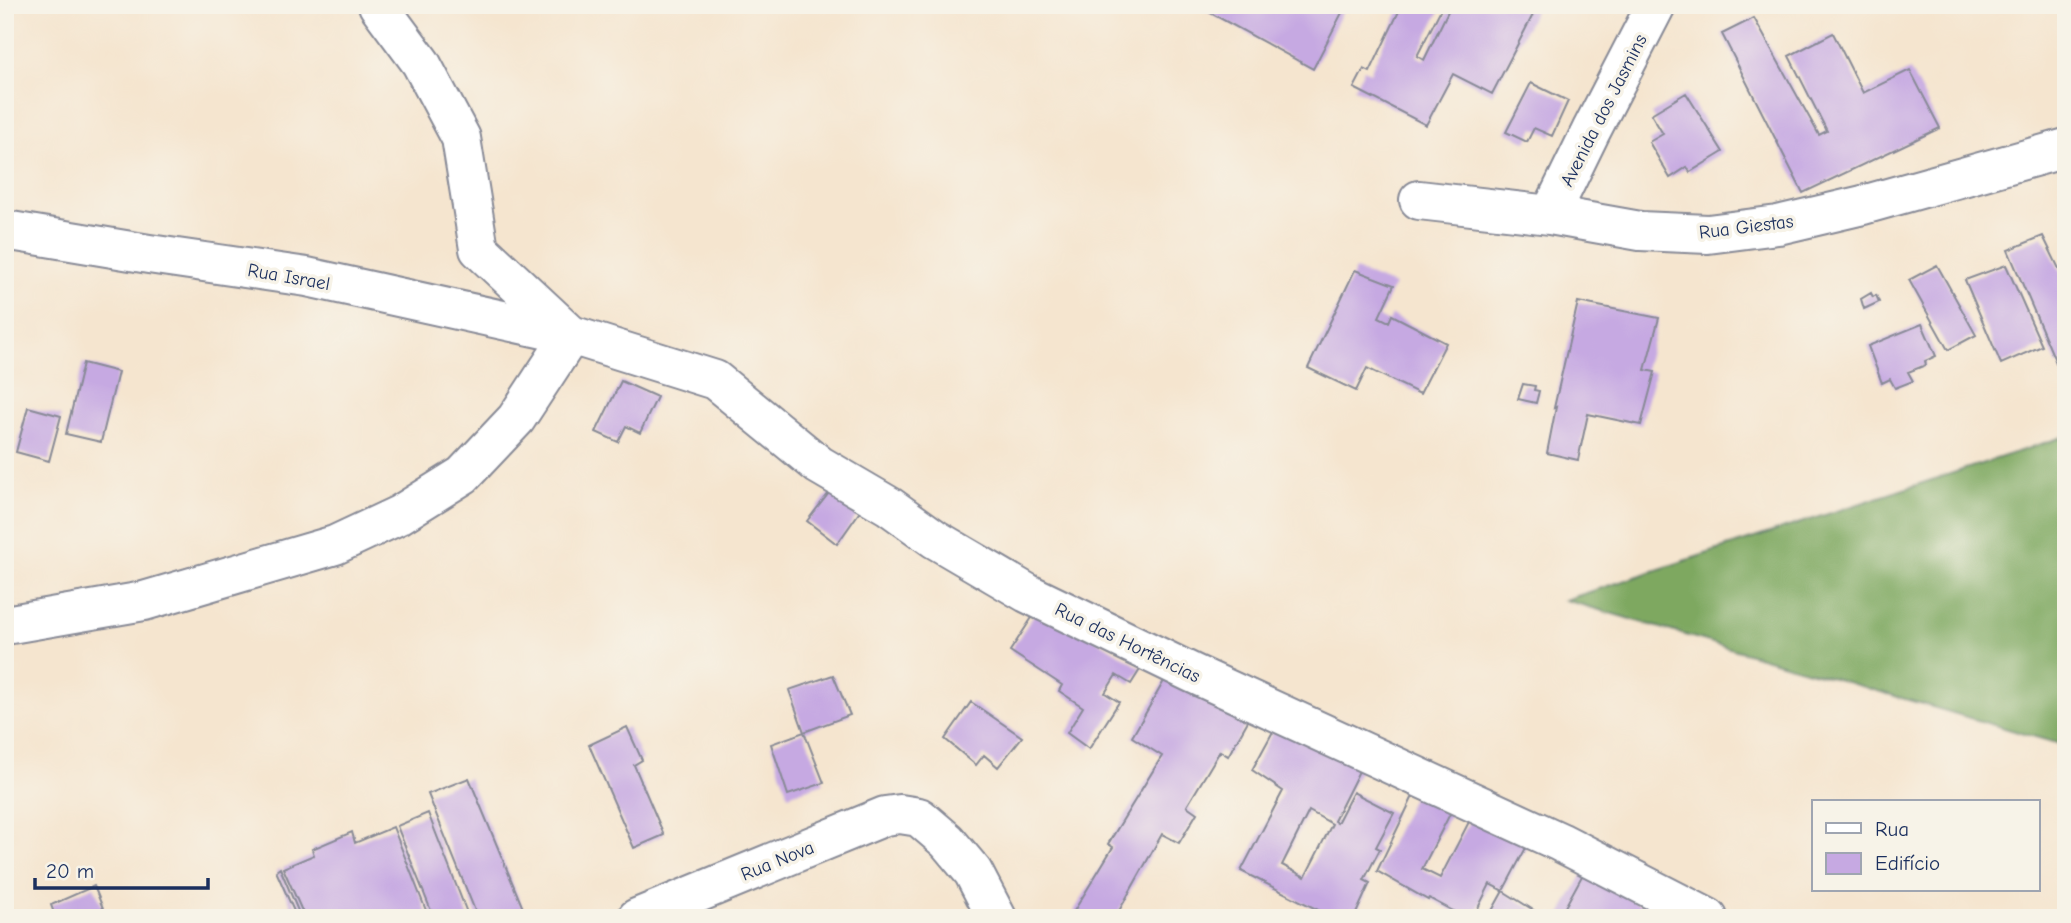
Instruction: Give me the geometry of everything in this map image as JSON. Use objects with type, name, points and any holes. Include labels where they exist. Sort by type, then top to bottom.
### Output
[{"type":"street","points":[[5,625],[144,601],[335,545],[400,516],[463,475],[516,419],[571,335],[480,249],[461,138],[421,63],[377,5]]},
{"type":"street","name":"Avenida dos Jasmins","points":[[1550,215],[1645,9]]},
{"type":"street","name":"Rua Giestas","points":[[1419,200],[1550,215],[1640,231],[1708,234],[1766,227],[1863,205],[2066,148]]},
{"type":"street","name":"Rua Israel","points":[[5,230],[307,277],[571,335]]},
{"type":"street","name":"Rua das Hortências","points":[[571,335],[715,380],[820,465],[889,506],[935,539],[1027,593],[1192,673],[1560,842],[1708,918]]},
{"type":"street","name":"Rua Nova","points":[[637,918],[885,816],[900,814],[919,817],[947,841],[973,872],[997,918]]},
{"type":"green space","points":[[2066,436],[2066,746],[1565,600]]},
{"type":"building","points":[[1196,5],[1346,5],[1313,69]]},
{"type":"building","points":[[1402,5],[1443,5],[1417,56],[1424,60],[1451,5],[1538,5],[1492,94],[1453,74],[1426,125],[1354,88],[1364,69],[1370,72]]},
{"type":"building","points":[[1754,18],[1819,135],[1827,131],[1789,56],[1833,33],[1863,93],[1910,70],[1940,128],[1803,193],[1722,34]]},
{"type":"building","points":[[1531,83],[1568,101],[1552,136],[1534,128],[1527,142],[1506,132]]},
{"type":"building","points":[[1686,93],[1723,152],[1690,172],[1687,167],[1670,178],[1649,142],[1663,134],[1651,114]]},
{"type":"building","points":[[2043,236],[2066,283],[2066,360],[2057,365],[2008,250]]},
{"type":"building","points":[[1937,265],[1976,335],[1948,350],[1909,280]]},
{"type":"building","points":[[2006,265],[2042,346],[2001,364],[1965,280]]},
{"type":"building","points":[[1355,270],[1394,285],[1379,317],[1389,322],[1392,315],[1446,343],[1420,394],[1367,368],[1356,391],[1308,368]]},
{"type":"building","points":[[1871,293],[1873,297],[1876,295],[1879,302],[1864,309],[1861,299]]},
{"type":"building","points":[[1578,302],[1659,318],[1645,370],[1655,372],[1641,425],[1588,414],[1578,460],[1547,453],[1556,407],[1554,408]]},
{"type":"building","points":[[1922,324],[1936,356],[1925,361],[1926,365],[1908,372],[1913,381],[1895,388],[1890,379],[1882,383],[1868,346]]},
{"type":"building","points":[[83,363],[118,372],[101,442],[66,434]]},
{"type":"building","points":[[621,381],[657,397],[640,433],[626,426],[618,442],[596,432]]},
{"type":"building","points":[[1523,384],[1535,386],[1534,390],[1539,391],[1536,403],[1518,399]]},
{"type":"building","points":[[28,407],[61,416],[49,461],[16,452]]},
{"type":"building","points":[[829,493],[868,500],[837,544],[807,521]]},
{"type":"building","points":[[1041,604],[1141,668],[1131,684],[1116,675],[1105,693],[1119,702],[1089,749],[1067,733],[1083,707],[1059,691],[1062,685],[1010,651]]},
{"type":"building","points":[[1168,674],[1253,712],[1228,756],[1220,751],[1187,806],[1197,813],[1179,843],[1162,834],[1115,918],[1075,918],[1078,913],[1074,911],[1113,847],[1108,844],[1162,756],[1132,737]]},
{"type":"building","points":[[833,675],[850,715],[804,732],[789,690]]},
{"type":"building","points":[[971,702],[1022,737],[998,767],[984,755],[976,765],[945,739]]},
{"type":"building","points":[[1276,726],[1362,765],[1334,821],[1337,823],[1353,792],[1394,813],[1376,847],[1380,849],[1364,880],[1370,883],[1354,918],[1334,918],[1241,871],[1283,791],[1252,770]],"holes":[[[1309,811],[1332,824],[1305,877],[1282,865]]]},
{"type":"building","points":[[627,727],[642,760],[634,765],[664,835],[634,848],[589,745]]},
{"type":"building","points":[[804,732],[824,783],[788,795],[771,744]]},
{"type":"building","points":[[469,778],[527,918],[478,918],[428,794]]},
{"type":"building","points":[[1415,792],[1451,812],[1422,869],[1440,878],[1473,814],[1528,844],[1503,891],[1490,884],[1473,918],[1466,918],[1429,898],[1428,900],[1377,871]]},
{"type":"building","points":[[428,813],[469,918],[434,918],[397,826]]},
{"type":"building","points":[[393,827],[429,918],[305,918],[283,868],[314,855],[312,849],[352,832],[355,843]]},
{"type":"building","points":[[280,868],[301,918],[297,918],[276,871]]},
{"type":"building","points":[[1583,874],[1630,899],[1663,918],[1559,918]]},
{"type":"building","points":[[94,886],[107,918],[56,918],[51,905]]},
{"type":"building","points":[[1503,891],[1543,916],[1542,918],[1488,918]]}]
